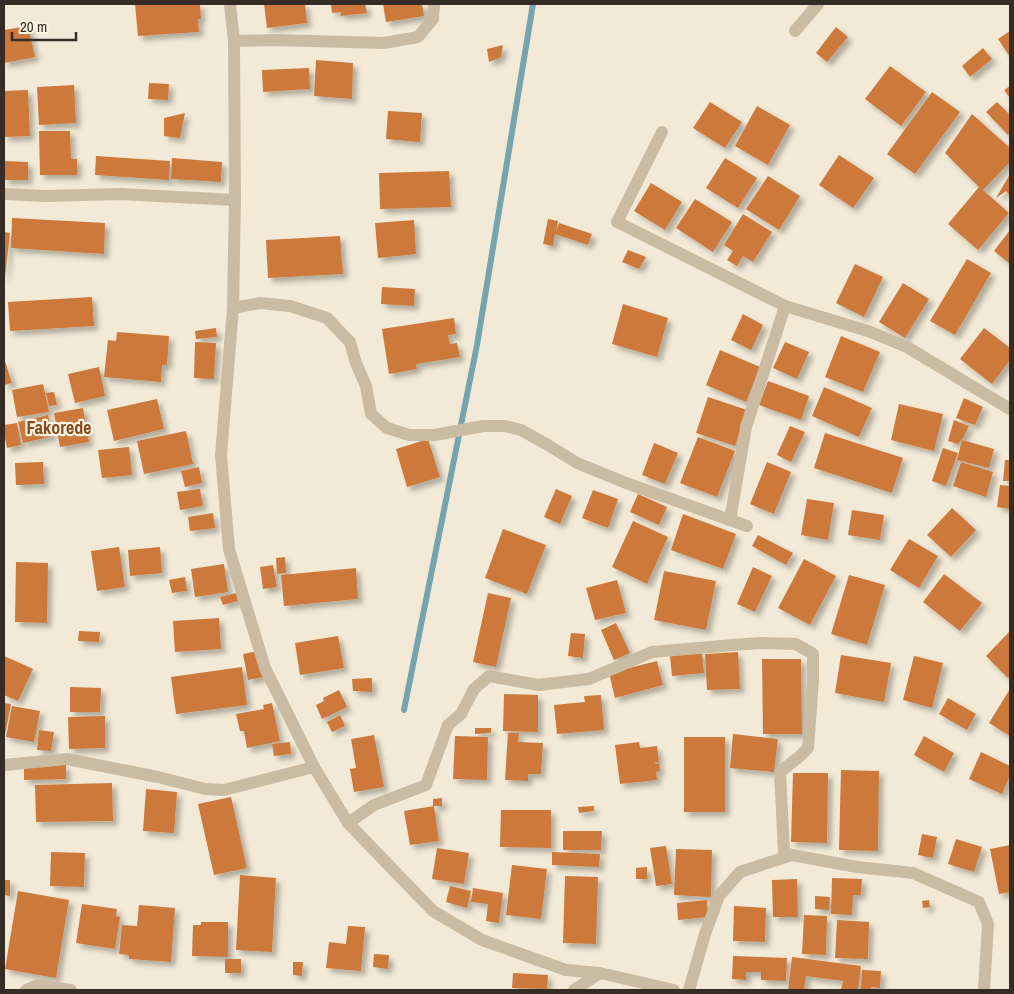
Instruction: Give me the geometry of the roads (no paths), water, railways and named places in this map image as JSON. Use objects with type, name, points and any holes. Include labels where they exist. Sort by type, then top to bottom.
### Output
[{"type":"street","points":[[230,4],[234,41],[235,200],[233,308],[221,455],[230,549],[265,668],[314,767],[348,823],[433,911],[482,940],[566,970],[600,973],[674,990]]},
{"type":"street","points":[[234,41],[275,40],[384,43],[418,37],[433,19],[434,4]]},
{"type":"street","points":[[795,31],[818,4]]},
{"type":"street","points":[[662,132],[617,222],[785,306],[868,331],[907,348],[1010,409]]},
{"type":"street","points":[[4,194],[46,196],[120,194],[235,200]]},
{"type":"street","points":[[233,308],[260,304],[290,306],[327,318],[350,342],[356,363],[366,386],[371,414],[387,428],[409,435],[435,435],[483,426],[505,426],[521,430],[548,444],[577,463],[626,483],[747,526]]},
{"type":"street","points":[[730,520],[746,427],[785,306]]},
{"type":"street","points":[[348,823],[374,805],[426,785],[448,725],[461,714],[474,689],[488,676],[538,685],[589,678],[652,652],[754,643],[796,644],[813,654],[812,680],[808,748],[780,772],[784,852],[857,867],[913,873],[979,902],[988,924],[984,990]]},
{"type":"street","points":[[4,766],[67,759],[158,777],[205,789],[224,790],[314,767]]},
{"type":"street","points":[[690,990],[705,934],[719,896],[740,872],[792,855]]},
{"type":"street","points":[[574,990],[600,973]]},
{"type":"street","points":[[26,990],[38,985],[71,990]]},
{"type":"waterway","points":[[404,710],[477,345],[533,4]]},
{"type":"district","name":"Fakorede","points":[[59,428]]}]
